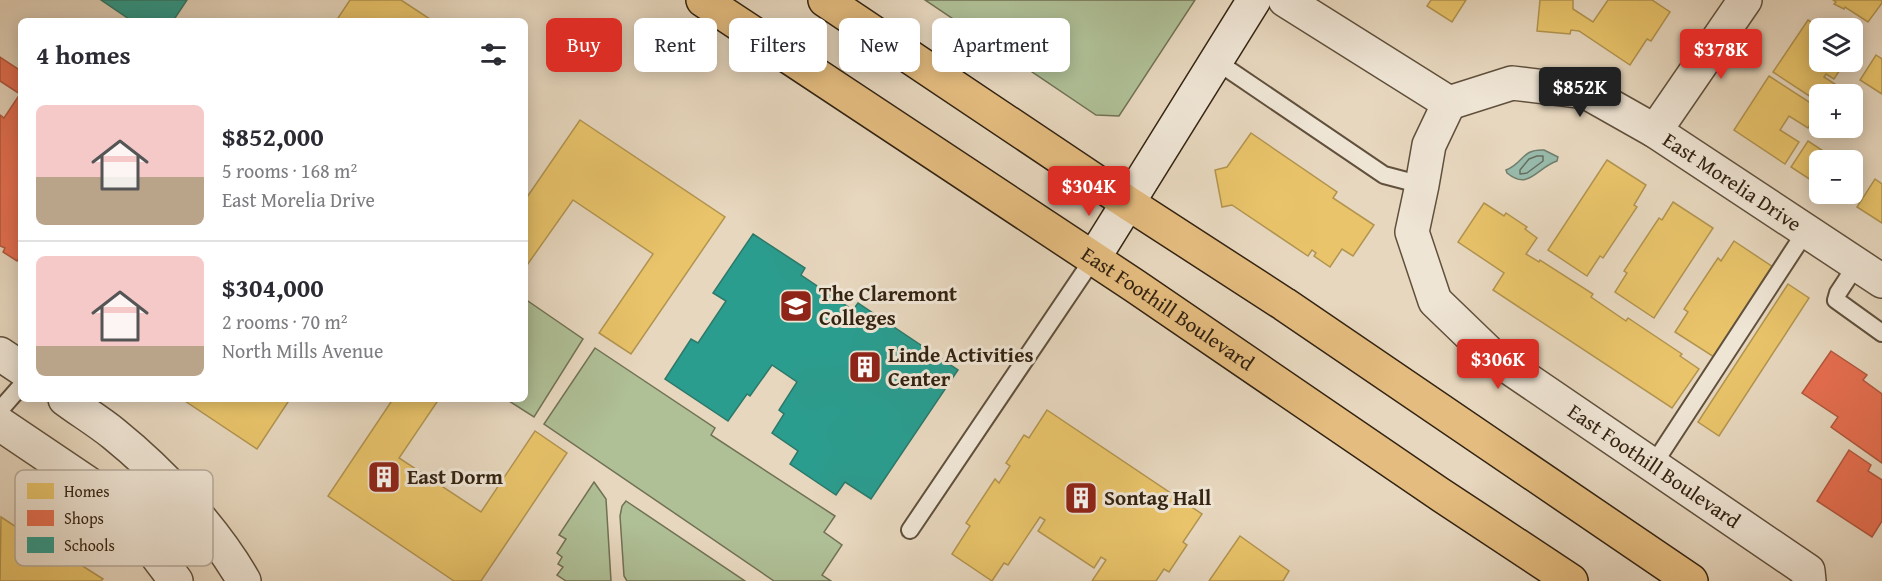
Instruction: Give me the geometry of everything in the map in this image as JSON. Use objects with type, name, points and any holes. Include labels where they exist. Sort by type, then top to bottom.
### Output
[{"type":"main road","name":"East Foothill Boulevard","points":[[703,0],[1571,581]]},
{"type":"main road","points":[[825,0],[1128,203],[1284,304],[1691,581]]},
{"type":"street","points":[[1093,259],[1254,0]]},
{"type":"street","points":[[1285,0],[1449,103]]},
{"type":"street","points":[[1655,130],[1745,0]]},
{"type":"street","name":"East Morelia Drive","points":[[1449,103],[1512,83],[1586,92],[1655,130],[1869,272]]},
{"type":"street","name":"East Foothill Boulevard","points":[[1449,103],[1429,145],[1412,232],[1435,301],[1491,354],[1808,572],[1809,581]]},
{"type":"street","points":[[0,354],[18,366]]},
{"type":"street","points":[[69,402],[114,434],[153,470]]},
{"type":"street","points":[[0,424],[68,470]]},
{"type":"street","points":[[213,536],[229,554],[244,581]]},
{"type":"street","points":[[165,566],[176,581]]},
{"type":"lane","points":[[1216,61],[1384,175],[1422,185]]},
{"type":"lane","points":[[1653,465],[1806,231]]},
{"type":"lane","points":[[910,530],[1093,259]]},
{"type":"lane","points":[[1869,272],[1838,293],[1836,300],[1882,333]]},
{"type":"lane","points":[[0,410],[18,389]]},
{"type":"shaded area","points":[[925,0],[1195,0],[1119,116],[1096,115],[1032,72],[1070,72],[1070,18],[952,18]]},
{"type":"shaded area","points":[[528,301],[583,339],[534,417],[511,402],[528,402]]},
{"type":"shaded area","points":[[595,348],[715,428],[711,435],[835,516],[824,532],[842,545],[822,575],[831,581],[774,581],[544,424]]},
{"type":"shaded area","points":[[594,482],[606,499],[611,581],[566,581],[557,575],[563,567],[558,564],[562,557],[557,553],[566,539],[559,535]]},
{"type":"shaded area","points":[[626,501],[745,581],[627,581],[624,576],[620,516],[622,506]]},
{"type":"water","points":[[1544,150],[1558,157],[1557,161],[1527,179],[1521,180],[1507,173],[1506,170],[1527,154]]},
{"type":"building: Homes","points":[[350,0],[401,0],[428,18],[338,18]]},
{"type":"building: Homes","points":[[1431,0],[1466,0],[1452,22],[1427,6]]},
{"type":"building: Homes","points":[[1540,0],[1573,0],[1573,9],[1593,22],[1608,0],[1652,0],[1670,12],[1651,41],[1647,39],[1630,65],[1579,31],[1571,30],[1570,34],[1537,31]]},
{"type":"building: Homes","points":[[1833,0],[1882,0],[1868,22],[1845,7],[1844,9],[1834,4],[1836,2]]},
{"type":"building: Homes","points":[[1808,20],[1809,72],[1839,72],[1834,79],[1826,74],[1824,77],[1835,84],[1809,84],[1809,96],[1773,72]]},
{"type":"building: Homes","points":[[1876,55],[1882,59],[1882,94],[1860,80]]},
{"type":"building: Homes","points":[[1769,76],[1809,102],[1808,128],[1789,116],[1780,130],[1799,142],[1785,164],[1734,130]]},
{"type":"building: Homes","points":[[580,120],[725,217],[631,354],[599,333],[653,254],[573,200],[528,264],[528,196]]},
{"type":"building: Homes","points":[[1251,133],[1337,192],[1333,198],[1374,225],[1353,256],[1342,249],[1330,267],[1314,256],[1316,253],[1312,250],[1308,256],[1232,205],[1222,207],[1215,170],[1227,167]]},
{"type":"building: Homes","points":[[1808,141],[1822,150],[1809,150],[1809,179],[1791,167]]},
{"type":"building: Homes","points":[[1607,160],[1646,185],[1634,205],[1637,207],[1603,258],[1600,256],[1587,276],[1548,250]]},
{"type":"building: Homes","points":[[1875,179],[1882,184],[1882,223],[1857,207],[1859,204],[1863,204],[1863,198]]},
{"type":"building: Homes","points":[[1673,202],[1713,228],[1654,318],[1615,292],[1627,273],[1624,271],[1659,218],[1662,220]]},
{"type":"building: Homes","points":[[1484,203],[1504,216],[1506,213],[1527,227],[1525,229],[1537,238],[1526,254],[1539,262],[1540,260],[1593,294],[1591,297],[1626,321],[1628,318],[1682,354],[1680,356],[1699,369],[1672,408],[1493,290],[1504,273],[1458,242]]},
{"type":"building: Homes","points":[[1734,241],[1773,267],[1714,357],[1675,332],[1688,312],[1684,309],[1718,258],[1721,261]]},
{"type":"building: Homes","points":[[1788,284],[1809,298],[1719,436],[1698,422]]},
{"type":"building: Homes","points":[[186,402],[288,402],[257,449]]},
{"type":"building: Homes","name":"East Dorm","points":[[391,402],[437,402],[399,458],[481,512],[535,431],[567,453],[481,581],[454,581],[328,496]]},
{"type":"building: Homes","name":"Sontag Hall","points":[[1047,410],[1202,514],[1183,542],[1187,545],[1169,572],[1164,569],[1156,581],[1092,581],[1106,560],[1101,557],[1094,568],[1038,531],[1045,520],[1040,517],[1008,565],[1004,563],[992,581],[952,554],[970,526],[966,523],[995,479],[999,483],[1010,466],[1006,463],[1024,435],[1029,438]]},
{"type":"building: Homes","points":[[1,517],[15,526],[15,566],[83,566],[103,579],[101,581],[0,581]]},
{"type":"building: Homes","points":[[1240,536],[1289,571],[1283,581],[1209,581]]},
{"type":"building: Shops","points":[[0,57],[18,69],[18,93],[0,81]]},
{"type":"building: Shops","points":[[18,97],[17,261],[3,252],[5,248],[0,246],[0,115],[4,118]]},
{"type":"building: Shops","points":[[1831,351],[1867,375],[1863,380],[1882,394],[1882,463],[1831,427],[1838,417],[1802,393]]},
{"type":"building: Shops","points":[[1849,450],[1871,465],[1868,471],[1882,480],[1882,521],[1872,537],[1817,501]]},
{"type":"building: Schools","points":[[101,0],[187,0],[175,18],[128,18]]},
{"type":"building: Schools","name":"Linde Activities Center","points":[[753,234],[805,268],[801,275],[853,310],[858,303],[958,370],[871,499],[845,482],[836,495],[790,464],[798,451],[772,433],[784,414],[779,410],[797,382],[772,365],[750,396],[747,394],[728,421],[665,379],[691,339],[698,343],[726,301],[713,293]]},
{"type":"place","name":"The Claremont Colleges","points":[[796,306]]},
{"type":"place","name":"Linde Activities Center","points":[[865,367]]},
{"type":"place","name":"East Dorm","points":[[384,477]]},
{"type":"place","name":"Sontag Hall","points":[[1081,498]]}]
